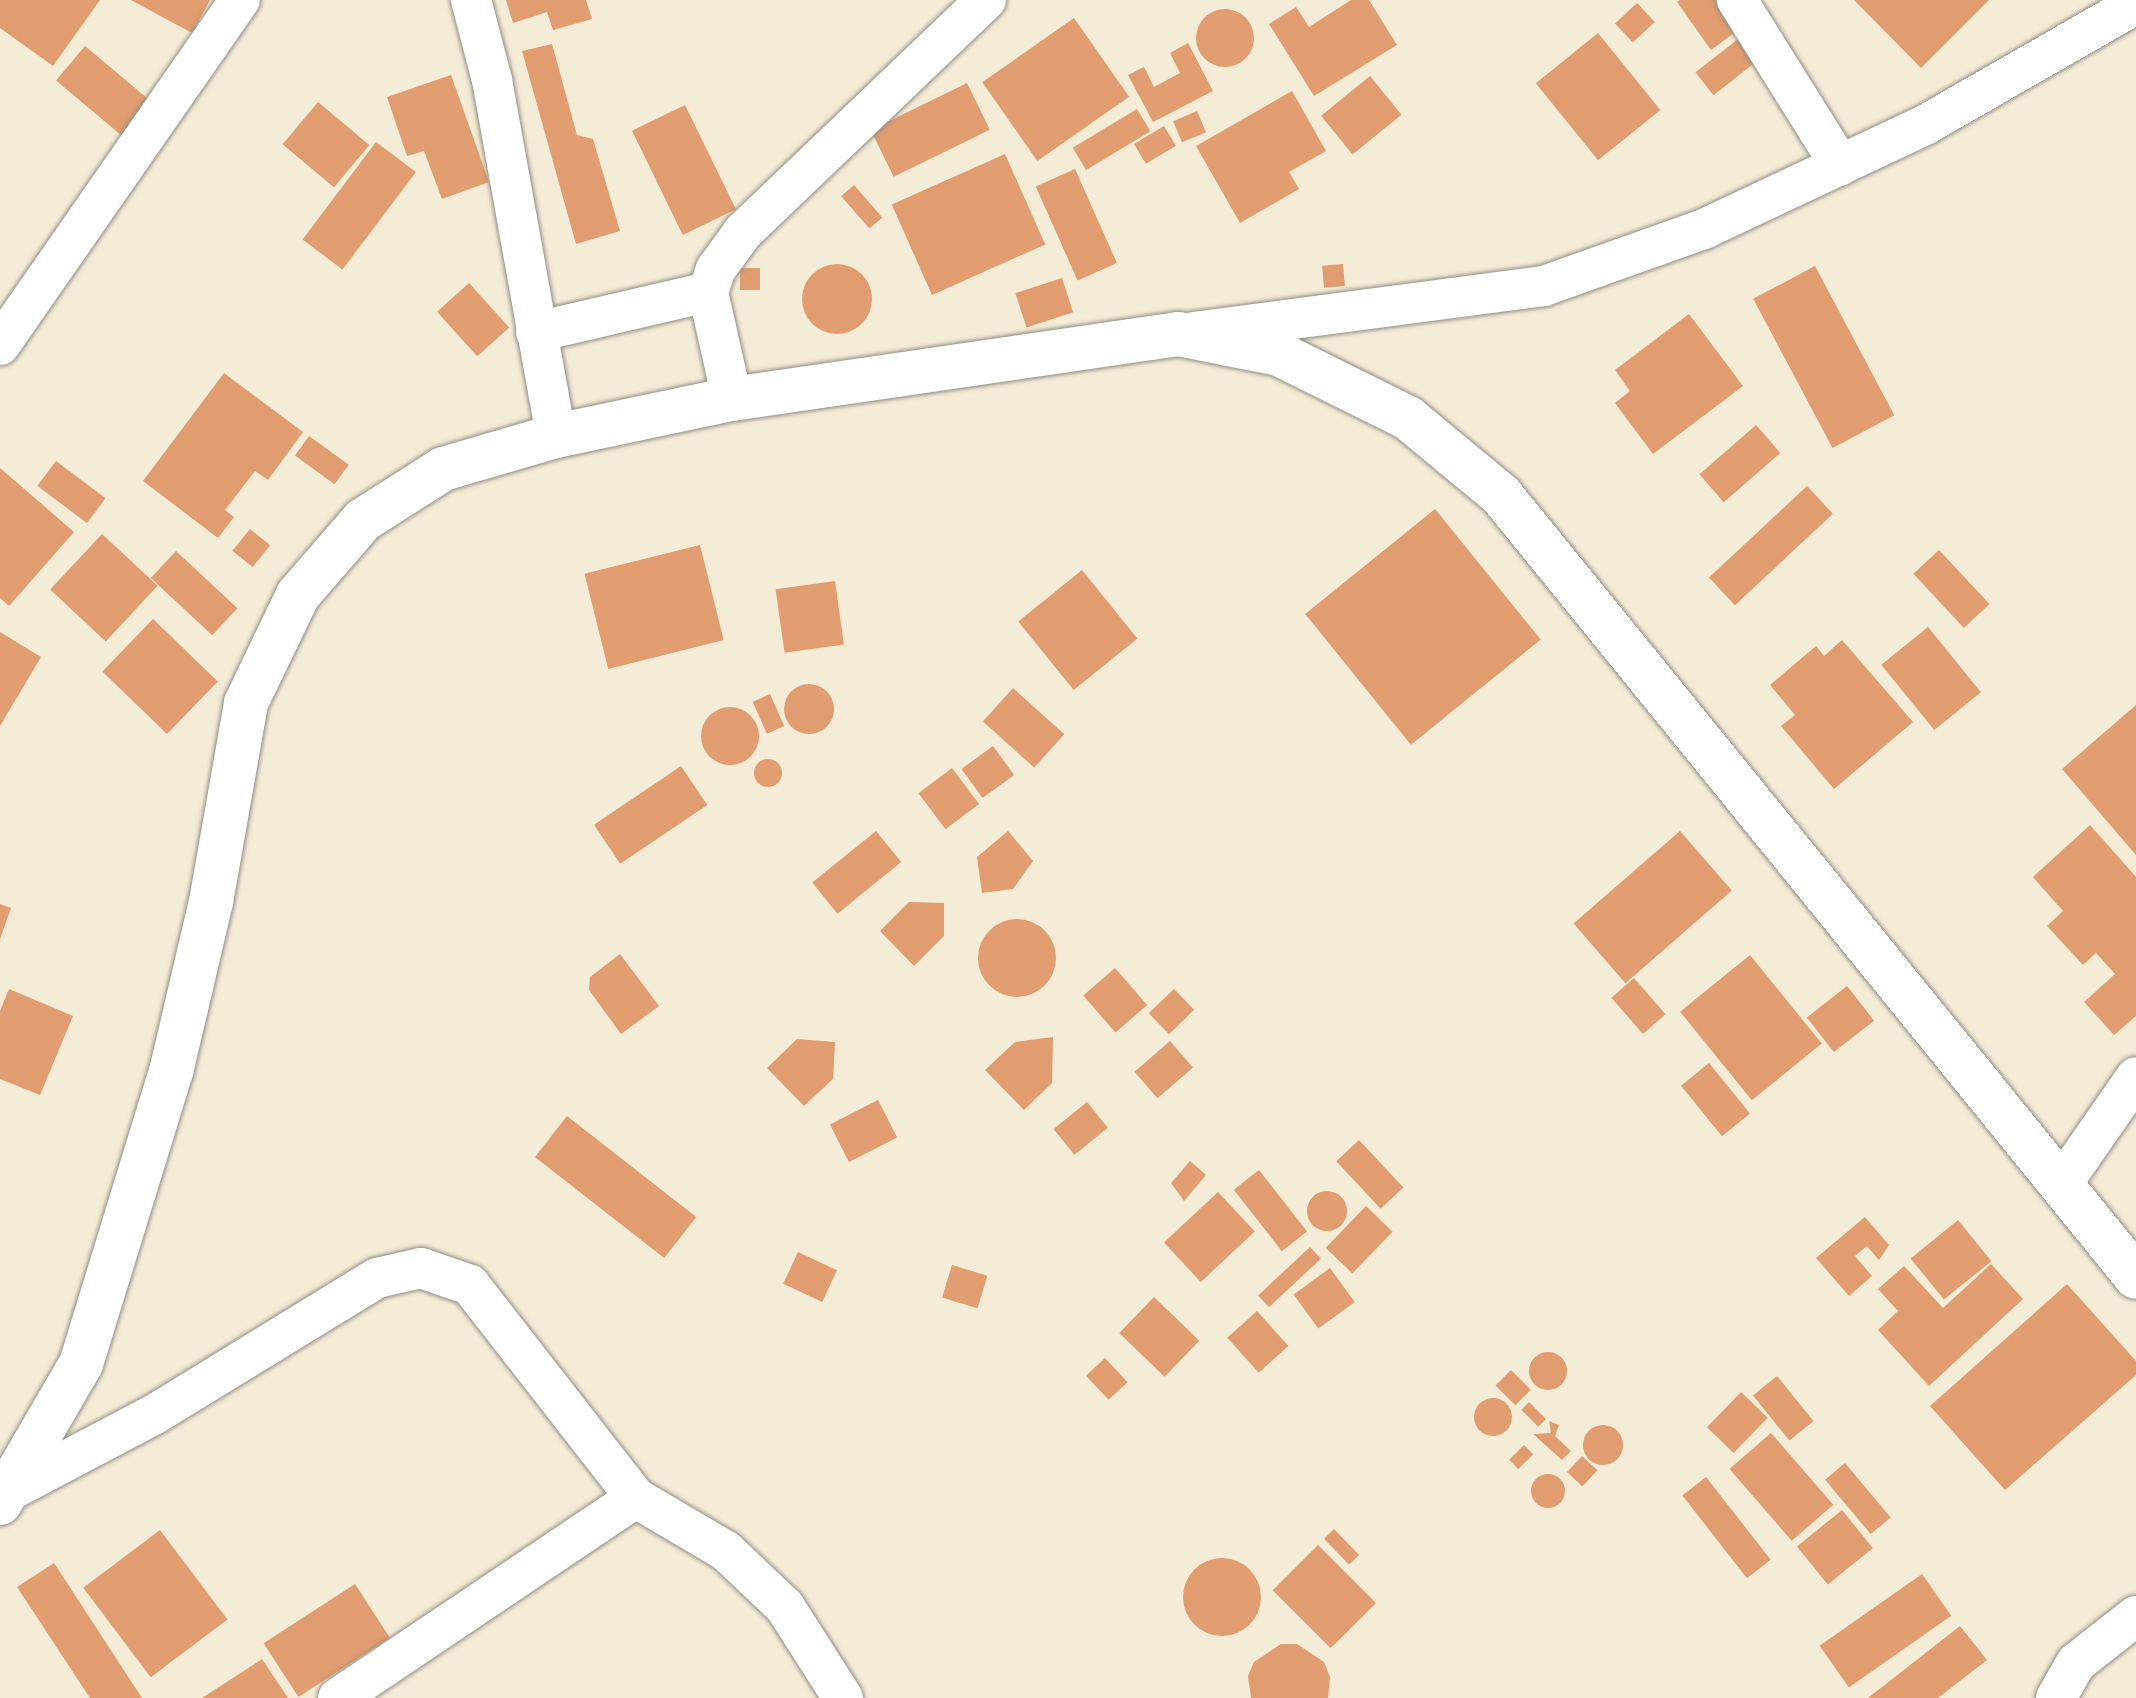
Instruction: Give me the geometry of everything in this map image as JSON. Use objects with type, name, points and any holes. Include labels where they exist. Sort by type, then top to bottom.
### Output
[{"type":"street","points":[[0,345],[240,0]]},
{"type":"street","points":[[471,0],[492,80],[556,436]]},
{"type":"street","points":[[732,399],[708,292],[743,232],[986,0]]},
{"type":"street","points":[[1737,0],[1840,165]]},
{"type":"street","points":[[3,1494],[81,1364],[171,1072],[211,902],[246,703],[298,595],[363,520],[443,469],[556,436],[732,399],[1178,334],[1544,286],[1704,229],[1925,125],[2136,4]]},
{"type":"street","points":[[536,332],[708,292]]},
{"type":"street","points":[[1178,334],[1279,354],[1394,410],[1501,495],[2136,1277]]},
{"type":"street","points":[[2061,1185],[2136,1077]]},
{"type":"street","points":[[3,1494],[155,1414],[377,1278],[421,1268],[470,1285],[636,1498],[726,1551],[775,1598],[843,1698]]},
{"type":"street","points":[[338,1698],[636,1498]]},
{"type":"street","points":[[2056,1698],[2076,1663],[2136,1616]]},
{"type":"building","points":[[0,0],[100,0],[53,66],[0,28]]},
{"type":"building","points":[[131,0],[210,0],[192,33]]},
{"type":"building","points":[[506,0],[586,0],[592,19],[553,30],[547,12],[513,23]]},
{"type":"building","points":[[1351,0],[1369,0],[1397,45],[1314,96],[1269,24],[1296,7],[1309,27]]},
{"type":"building","points":[[1716,0],[1738,30],[1711,50],[1677,2]]},
{"type":"building","points":[[1854,0],[1989,0],[1921,68]]},
{"type":"building","points":[[1637,3],[1655,22],[1633,42],[1615,23]]},
{"type":"building","points":[[1225,9],[1236,11],[1245,18],[1252,27],[1252,49],[1245,58],[1236,65],[1225,67],[1214,65],[1205,58],[1198,49],[1196,38],[1198,27],[1205,18],[1214,11]]},
{"type":"building","points":[[1074,18],[1129,97],[1037,161],[982,82]]},
{"type":"building","points":[[1598,33],[1660,110],[1598,160],[1536,83]]},
{"type":"building","points":[[1742,36],[1760,59],[1713,95],[1696,72]]},
{"type":"building","points":[[1188,43],[1213,91],[1153,122],[1128,75],[1144,67],[1154,87],[1180,73],[1170,53]]},
{"type":"building","points":[[552,44],[577,135],[593,139],[620,231],[576,244],[522,51]]},
{"type":"building","points":[[85,46],[155,104],[126,139],[56,80]]},
{"type":"building","points":[[451,75],[489,182],[442,199],[424,151],[407,156],[387,97]]},
{"type":"building","points":[[1370,76],[1401,115],[1353,155],[1321,116]]},
{"type":"building","points":[[967,83],[990,130],[894,177],[871,130]]},
{"type":"building","points":[[1292,91],[1326,151],[1289,172],[1299,189],[1240,223],[1196,146]]},
{"type":"building","points":[[318,102],[369,145],[334,187],[283,144]]},
{"type":"building","points":[[685,105],[736,209],[683,235],[632,131]]},
{"type":"building","points":[[1137,109],[1150,131],[1086,170],[1073,148]]},
{"type":"building","points":[[1197,111],[1206,132],[1182,142],[1173,121]]},
{"type":"building","points":[[1164,126],[1176,146],[1146,164],[1134,144]]},
{"type":"building","points":[[376,142],[416,172],[343,270],[303,239]]},
{"type":"building","points":[[1005,154],[1045,244],[932,295],[892,204]]},
{"type":"building","points":[[1075,169],[1117,263],[1078,281],[1036,186]]},
{"type":"building","points":[[854,185],[882,217],[869,229],[841,196]]},
{"type":"building","points":[[837,264],[862,274],[872,299],[862,324],[837,334],[812,324],[802,299],[812,274]]},
{"type":"building","points":[[1343,264],[1345,286],[1324,288],[1322,266]]},
{"type":"building","points":[[1815,266],[1894,415],[1833,448],[1753,299]]},
{"type":"building","points":[[740,268],[760,268],[760,290],[740,290]]},
{"type":"building","points":[[1062,278],[1073,312],[1027,327],[1015,293]]},
{"type":"building","points":[[469,283],[509,328],[477,356],[437,312]]},
{"type":"building","points":[[1689,314],[1743,386],[1653,454],[1615,403],[1630,391],[1615,370]]},
{"type":"building","points":[[224,373],[303,432],[268,480],[255,471],[225,510],[234,517],[218,538],[143,481]]},
{"type":"building","points":[[1756,425],[1780,453],[1724,502],[1699,474]]},
{"type":"building","points":[[309,436],[349,465],[335,484],[295,455]]},
{"type":"building","points":[[56,461],[106,498],[87,523],[37,486]]},
{"type":"building","points":[[0,468],[74,532],[9,606],[0,598]]},
{"type":"building","points":[[1807,486],[1833,514],[1735,605],[1709,577]]},
{"type":"building","points":[[1435,509],[1541,640],[1411,745],[1305,614]]},
{"type":"building","points":[[250,529],[270,545],[253,567],[232,551]]},
{"type":"building","points":[[102,534],[158,586],[106,641],[50,590]]},
{"type":"building","points":[[700,545],[724,640],[608,669],[585,574]]},
{"type":"building","points":[[1939,550],[1989,604],[1964,628],[1913,574]]},
{"type":"building","points":[[176,551],[237,608],[212,635],[151,578]]},
{"type":"building","points":[[1082,570],[1137,638],[1074,690],[1018,622]]},
{"type":"building","points":[[835,581],[844,644],[784,653],[776,589]]},
{"type":"building","points":[[153,619],[218,682],[167,734],[102,672]]},
{"type":"building","points":[[1928,627],[1981,692],[1934,730],[1881,665]]},
{"type":"building","points":[[0,632],[41,657],[0,726]]},
{"type":"building","points":[[1842,640],[1913,722],[1834,789],[1781,726],[1795,715],[1770,685],[1816,646],[1824,656]]},
{"type":"building","points":[[809,684],[827,691],[834,709],[827,727],[809,734],[791,727],[784,709],[791,691]]},
{"type":"building","points":[[1013,688],[1064,734],[1034,768],[983,721]]},
{"type":"building","points":[[770,694],[784,726],[767,734],[753,702]]},
{"type":"building","points":[[2136,705],[2136,855],[2062,769]]},
{"type":"building","points":[[730,707],[751,715],[759,736],[751,757],[730,765],[709,757],[701,736],[709,715]]},
{"type":"building","points":[[993,746],[1014,775],[983,798],[961,769]]},
{"type":"building","points":[[768,759],[778,763],[782,773],[778,783],[768,787],[758,783],[754,773],[758,763]]},
{"type":"building","points":[[681,766],[707,805],[620,864],[594,825]]},
{"type":"building","points":[[952,768],[979,804],[946,829],[918,793]]},
{"type":"building","points":[[2090,825],[2136,877],[2136,1016],[2114,1035],[2084,1002],[2115,974],[2096,953],[2083,965],[2047,926],[2063,911],[2033,877]]},
{"type":"building","points":[[876,831],[901,862],[837,914],[812,883]]},
{"type":"building","points":[[1008,831],[1033,861],[1013,889],[982,893],[977,857]]},
{"type":"building","points":[[1680,831],[1732,891],[1625,983],[1574,924]]},
{"type":"building","points":[[909,902],[944,903],[944,936],[914,966],[880,931]]},
{"type":"building","points":[[0,904],[11,908],[0,939]]},
{"type":"building","points":[[1017,919],[1032,922],[1044,931],[1053,943],[1056,958],[1053,973],[1044,985],[1032,994],[1017,997],[1002,994],[990,985],[981,973],[978,958],[981,943],[990,931],[1002,922]]},
{"type":"building","points":[[620,954],[659,1006],[621,1034],[589,990],[590,977]]},
{"type":"building","points":[[1750,955],[1822,1044],[1752,1100],[1680,1012]]},
{"type":"building","points":[[1115,968],[1147,1005],[1115,1033],[1083,996]]},
{"type":"building","points":[[1634,978],[1665,1014],[1643,1034],[1611,998]]},
{"type":"building","points":[[1847,986],[1874,1021],[1834,1052],[1807,1017]]},
{"type":"building","points":[[9,989],[73,1016],[40,1095],[0,1079],[0,1011]]},
{"type":"building","points":[[1174,989],[1194,1010],[1169,1034],[1149,1013]]},
{"type":"building","points":[[1053,1037],[1052,1083],[1024,1110],[985,1070],[1015,1042]]},
{"type":"building","points":[[797,1039],[835,1042],[833,1079],[804,1106],[767,1068]]},
{"type":"building","points":[[1170,1041],[1193,1067],[1157,1098],[1135,1072]]},
{"type":"building","points":[[1709,1063],[1750,1114],[1722,1136],[1681,1086]]},
{"type":"building","points":[[878,1100],[897,1137],[849,1162],[830,1125]]},
{"type":"building","points":[[1087,1102],[1108,1128],[1074,1155],[1054,1129]]},
{"type":"building","points":[[567,1116],[696,1217],[664,1258],[535,1157]]},
{"type":"building","points":[[1359,1140],[1403,1188],[1381,1209],[1336,1161]]},
{"type":"building","points":[[1190,1161],[1206,1175],[1184,1201],[1171,1183]]},
{"type":"building","points":[[1259,1170],[1307,1231],[1282,1251],[1234,1190]]},
{"type":"building","points":[[1327,1191],[1341,1197],[1347,1211],[1341,1225],[1327,1231],[1313,1225],[1307,1211],[1313,1197]]},
{"type":"building","points":[[1218,1192],[1255,1231],[1201,1282],[1164,1242]]},
{"type":"building","points":[[1366,1206],[1393,1232],[1352,1273],[1326,1248]]},
{"type":"building","points":[[1865,1217],[1889,1245],[1879,1260],[1867,1246],[1855,1256],[1872,1276],[1849,1296],[1816,1258]]},
{"type":"building","points":[[1958,1220],[1991,1261],[1944,1300],[1911,1258]]},
{"type":"building","points":[[1310,1247],[1321,1259],[1269,1307],[1258,1295]]},
{"type":"building","points":[[798,1252],[837,1270],[822,1302],[783,1284]]},
{"type":"building","points":[[1991,1264],[2023,1299],[1929,1386],[1878,1330],[1898,1311],[1878,1289],[1904,1266],[1943,1308]]},
{"type":"building","points":[[952,1265],[987,1276],[977,1308],[942,1298]]},
{"type":"building","points":[[1330,1268],[1355,1302],[1318,1328],[1294,1294]]},
{"type":"building","points":[[2067,1284],[2136,1361],[2136,1375],[2005,1490],[1930,1406]]},
{"type":"building","points":[[1154,1297],[1199,1341],[1165,1377],[1119,1333]]},
{"type":"building","points":[[1257,1311],[1288,1346],[1259,1373],[1227,1338]]},
{"type":"building","points":[[1548,1352],[1561,1358],[1567,1371],[1561,1384],[1548,1390],[1535,1384],[1529,1371],[1535,1358]]},
{"type":"building","points":[[1105,1358],[1128,1382],[1108,1400],[1086,1376]]},
{"type":"building","points":[[1511,1370],[1531,1390],[1515,1405],[1495,1386]]},
{"type":"building","points":[[1777,1376],[1814,1421],[1789,1441],[1753,1396]]},
{"type":"building","points":[[1741,1392],[1768,1418],[1734,1453],[1707,1427]]},
{"type":"building","points":[[1493,1398],[1507,1403],[1512,1417],[1507,1431],[1493,1436],[1479,1431],[1474,1417],[1479,1403]]},
{"type":"building","points":[[1529,1402],[1546,1419],[1538,1427],[1521,1410]]},
{"type":"building","points":[[1549,1421],[1559,1425],[1555,1436],[1571,1451],[1562,1460],[1533,1434],[1551,1433]]},
{"type":"building","points":[[1603,1425],[1617,1431],[1623,1445],[1617,1459],[1603,1465],[1589,1459],[1583,1445],[1589,1431]]},
{"type":"building","points":[[1771,1433],[1833,1505],[1792,1541],[1729,1469]]},
{"type":"building","points":[[1524,1445],[1533,1454],[1518,1469],[1509,1460]]},
{"type":"building","points":[[1582,1456],[1597,1470],[1582,1486],[1567,1472]]},
{"type":"building","points":[[1845,1463],[1891,1517],[1871,1534],[1825,1480]]},
{"type":"building","points":[[1548,1474],[1560,1479],[1565,1491],[1560,1503],[1548,1508],[1536,1503],[1531,1491],[1536,1479]]},
{"type":"building","points":[[1706,1477],[1771,1560],[1747,1578],[1682,1495]]},
{"type":"building","points":[[1842,1510],[1873,1548],[1828,1585],[1797,1547]]},
{"type":"building","points":[[1334,1529],[1359,1555],[1349,1565],[1324,1539]]},
{"type":"building","points":[[160,1530],[227,1619],[151,1677],[83,1588]]},
{"type":"building","points":[[1318,1545],[1376,1603],[1331,1648],[1273,1590]]},
{"type":"building","points":[[1222,1558],[1237,1561],[1254,1575],[1261,1597],[1258,1612],[1244,1629],[1222,1636],[1207,1633],[1190,1619],[1183,1597],[1186,1582],[1200,1565]]},
{"type":"building","points":[[54,1563],[142,1698],[90,1698],[17,1587]]},
{"type":"building","points":[[1922,1574],[1951,1616],[1849,1687],[1820,1646]]},
{"type":"building","points":[[355,1584],[390,1638],[298,1697],[264,1643]]},
{"type":"building","points":[[1960,1626],[1987,1660],[1938,1698],[1868,1698]]},
{"type":"building","points":[[1281,1644],[1297,1644],[1324,1662],[1330,1677],[1328,1698],[1251,1698],[1248,1676],[1254,1662]]},
{"type":"building","points":[[262,1659],[288,1698],[202,1698]]}]
